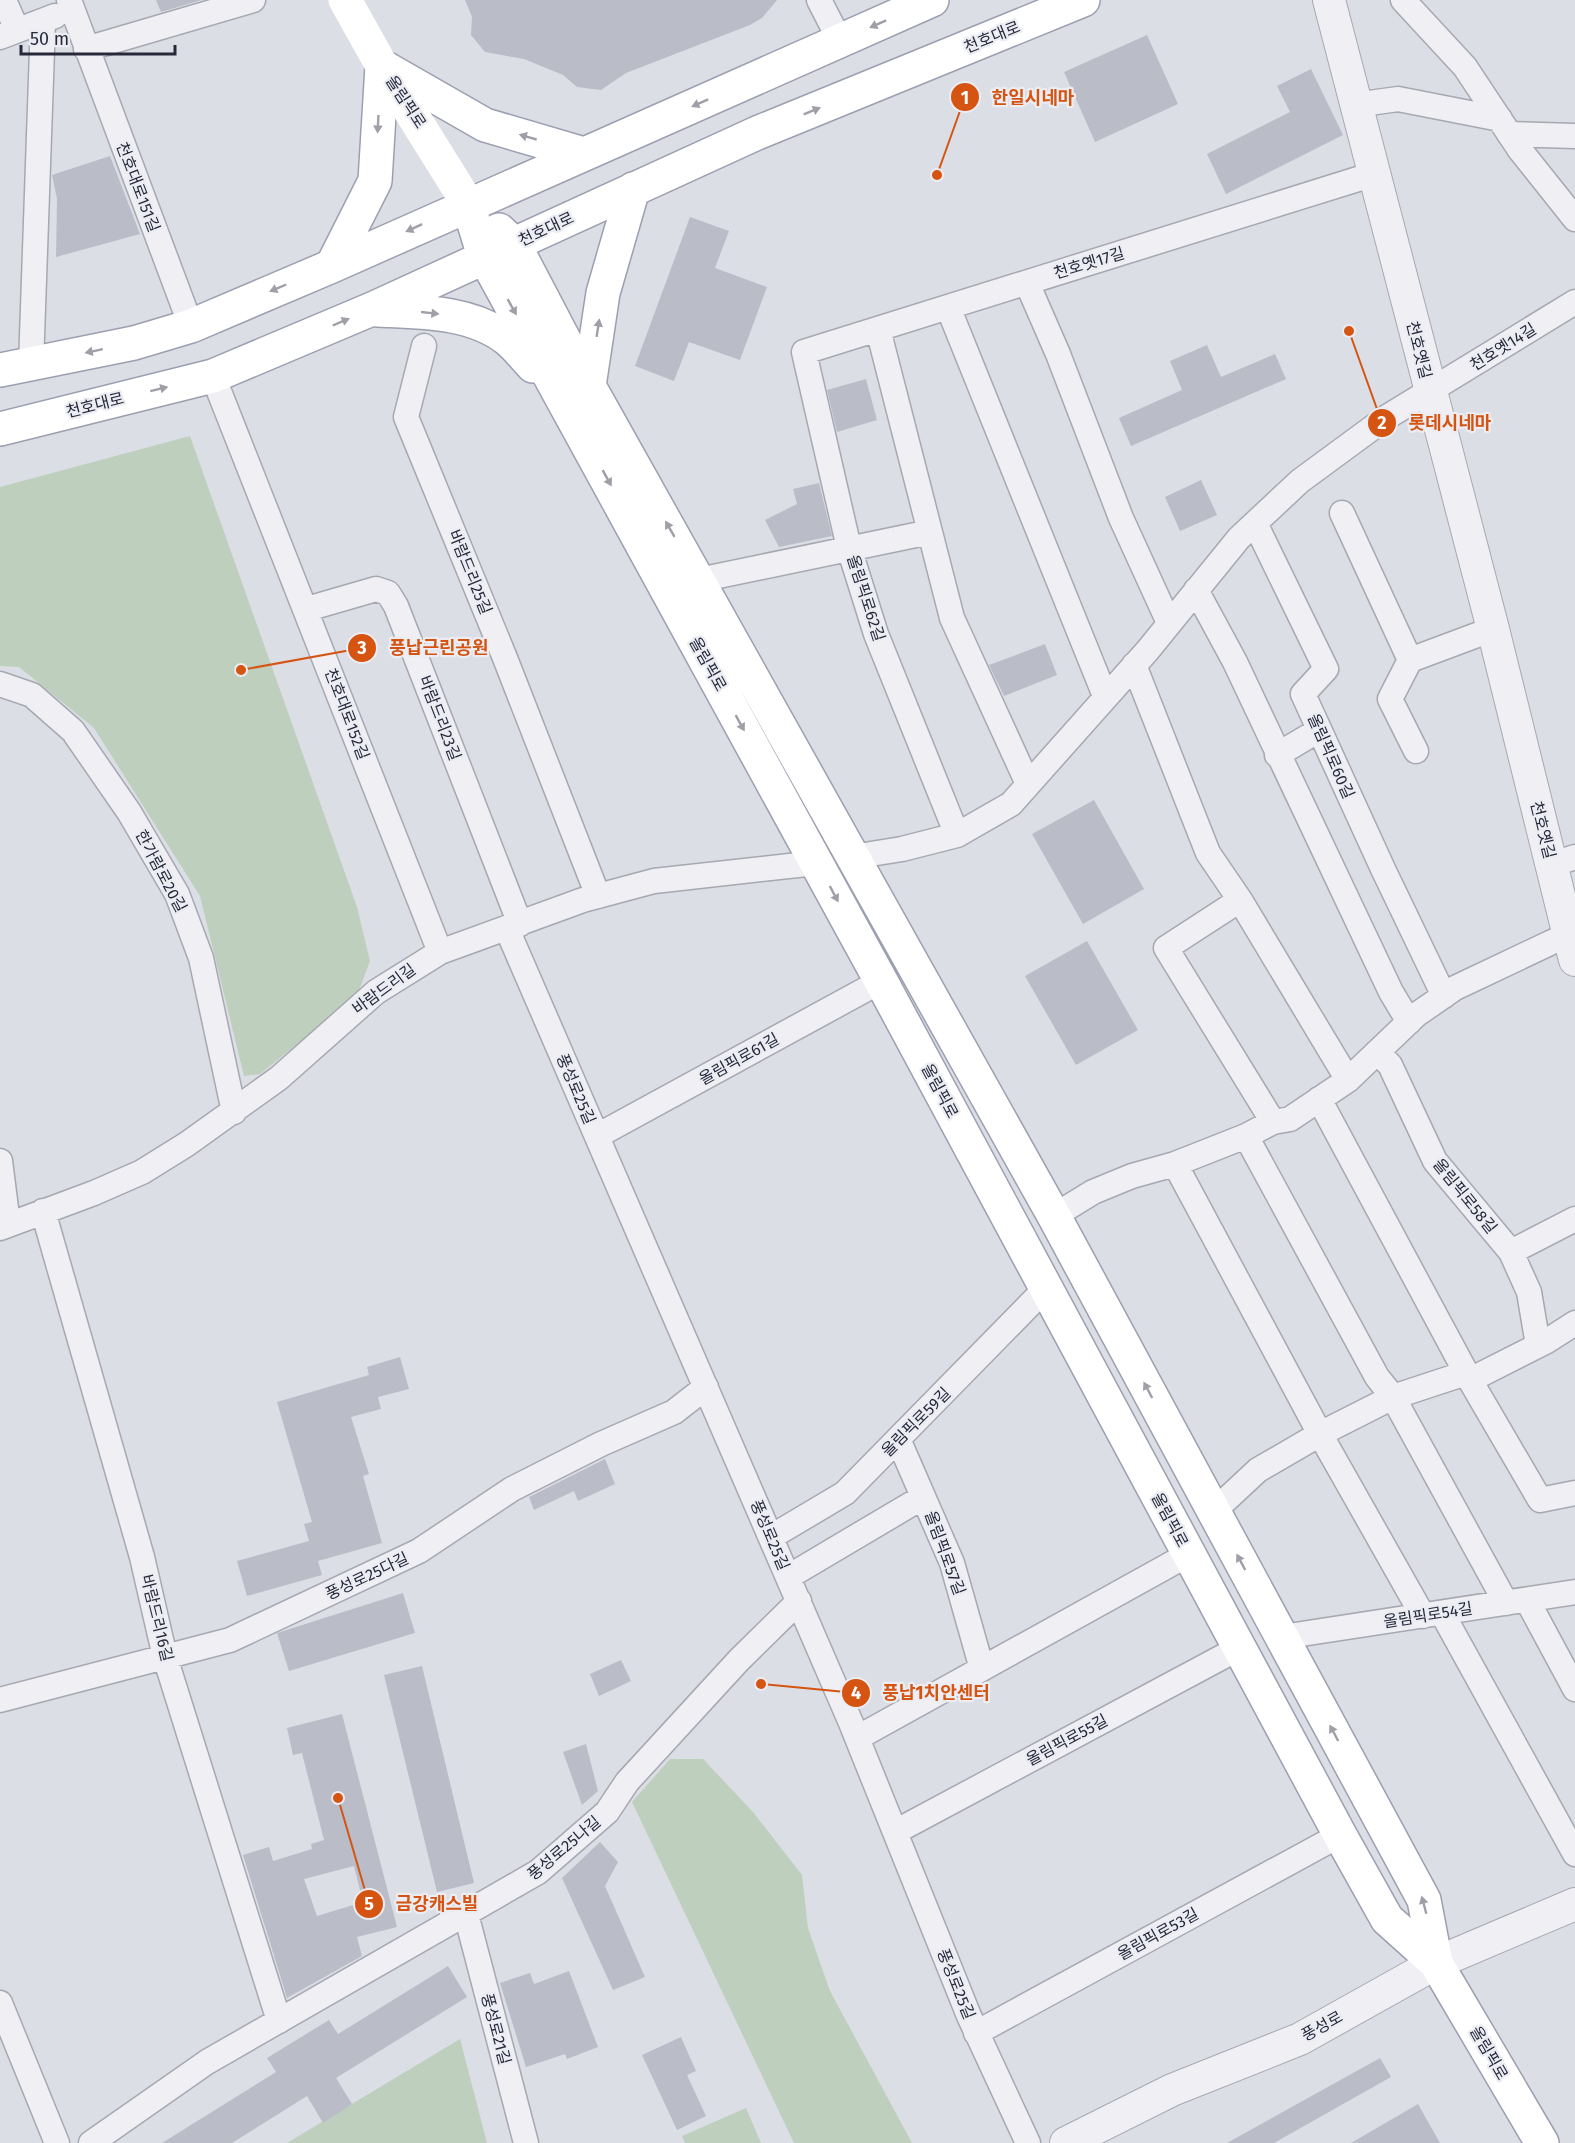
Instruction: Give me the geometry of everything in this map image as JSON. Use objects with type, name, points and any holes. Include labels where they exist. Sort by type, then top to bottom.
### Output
[{"type":"main road","points":[[15,368],[134,342],[191,326],[332,266],[932,0]]},
{"type":"main road","name":"천호대로","points":[[0,429],[213,376],[372,309],[757,133],[1083,0]]},
{"type":"main road","name":"올림픽로","points":[[357,9],[382,66],[468,204],[484,256],[534,347],[577,385],[699,580],[1054,1216],[1424,1900],[1436,1963]]},
{"type":"main road","points":[[332,266],[375,182],[382,66],[485,125],[584,154]]},
{"type":"main road","points":[[372,309],[434,313],[467,319],[506,338],[577,385],[633,189]]},
{"type":"main road","name":"올림픽로","points":[[468,204],[514,244],[577,385],[816,862],[1340,1835],[1387,1919],[1436,1963],[1542,2143]]},
{"type":"street","points":[[4,0],[9,34],[43,21],[70,5]]},
{"type":"street","points":[[86,49],[253,0]]},
{"type":"street","points":[[819,0],[840,41]]},
{"type":"street","name":"천호옛길","points":[[1329,0],[1493,629],[1563,861],[1572,947]]},
{"type":"street","points":[[1403,0],[1465,67],[1504,127],[1575,219]]},
{"type":"street","name":"천호대로151길","points":[[70,5],[191,326]]},
{"type":"street","points":[[15,368],[43,21]]},
{"type":"street","points":[[1355,105],[1398,99],[1504,127],[1575,136]]},
{"type":"street","name":"천호옛17길","points":[[804,352],[1374,174]]},
{"type":"street","points":[[1027,283],[1058,354],[1122,518],[1169,623]]},
{"type":"street","name":"천호옛14길","points":[[1430,392],[1575,302]]},
{"type":"street","points":[[948,307],[1105,696]]},
{"type":"street","points":[[878,329],[952,618],[1028,784]]},
{"type":"street","name":"바람드리25길","points":[[424,346],[406,417],[505,658],[598,896]]},
{"type":"street","name":"올림픽로62길","points":[[804,352],[849,548],[876,634],[957,835]]},
{"type":"street","name":"천호대로152길","points":[[213,376],[307,609],[440,952]]},
{"type":"street","points":[[852,857],[902,849],[957,835],[1011,804],[1255,523],[1310,473],[1387,417],[1430,392]]},
{"type":"street","points":[[1342,513],[1410,660]]},
{"type":"street","name":"올림픽로60길","points":[[1255,523],[1326,669],[1303,694],[1444,996]]},
{"type":"street","points":[[699,580],[930,532]]},
{"type":"street","name":"바람드리23길","points":[[307,609],[376,589],[388,593],[396,606],[514,926]]},
{"type":"street","points":[[1196,590],[1235,662],[1390,992],[1409,1022]]},
{"type":"street","points":[[1416,751],[1390,699],[1410,660],[1493,629]]},
{"type":"street","points":[[1134,665],[1208,853],[1240,900],[1348,1080]]},
{"type":"street","name":"한가람로20길","points":[[0,684],[32,695],[73,732],[127,820],[177,894],[201,958],[234,1112]]},
{"type":"street","points":[[1277,755],[1319,730]]},
{"type":"street","name":"바람드리길","points":[[4,1226],[94,1193],[142,1172],[234,1112],[279,1078],[375,992],[440,952],[598,896],[654,881],[816,862]]},
{"type":"street","points":[[1240,900],[1166,948],[1273,1122]]},
{"type":"street","name":"풍성로25길","points":[[514,926],[597,1136],[858,1738],[976,2032],[1028,2143]]},
{"type":"street","points":[[1054,1216],[1093,1192],[1246,1136],[1273,1122],[1290,1119],[1348,1080],[1409,1022],[1455,988],[1572,947]]},
{"type":"street","name":"올림픽로61길","points":[[597,1136],[881,981]]},
{"type":"street","name":"올림픽로58길","points":[[1377,1052],[1390,1065],[1435,1161],[1511,1252],[1529,1292],[1539,1346]]},
{"type":"street","points":[[1319,1099],[1468,1376],[1540,1500],[1575,1493]]},
{"type":"street","points":[[1246,1136],[1377,1377],[1393,1397],[1517,1601],[1575,1689]]},
{"type":"street","points":[[0,1161],[4,1226]]},
{"type":"street","points":[[1174,1164],[1320,1434],[1432,1614],[1575,1854]]},
{"type":"street","name":"바람드리16길","points":[[43,1211],[142,1557],[165,1657],[279,2021]]},
{"type":"street","points":[[1511,1252],[1575,1219]]},
{"type":"street","name":"올림픽로59길","points":[[771,1537],[845,1493],[1046,1288]]},
{"type":"street","points":[[1214,1511],[1258,1470],[1320,1434],[1393,1397],[1468,1376],[1539,1346],[1575,1323]]},
{"type":"street","name":"풍성로25다길","points":[[0,1700],[230,1640],[419,1551],[512,1489],[601,1444],[674,1412],[706,1387]]},
{"type":"street","name":"올림픽로57길","points":[[898,1439],[952,1563],[982,1669]]},
{"type":"street","points":[[788,1577],[923,1497]]},
{"type":"street","points":[[858,1738],[1189,1554]]},
{"type":"street","name":"올림픽로54길","points":[[1282,1637],[1575,1592]]},
{"type":"street","name":"풍성로25나길","points":[[91,2143],[126,2132],[207,2062],[538,1872],[607,1812],[627,1782],[739,1660],[799,1601]]},
{"type":"street","name":"올림픽로55길","points":[[895,1832],[1239,1648]]},
{"type":"street","name":"올림픽로53길","points":[[976,2032],[1340,1835]]},
{"type":"street","name":"풍성로","points":[[1065,2143],[1172,2090],[1300,2039],[1436,1963],[1575,1904]]},
{"type":"street","name":"풍성로21길","points":[[466,1914],[526,2143]]},
{"type":"street","points":[[0,2003],[57,2143]]},
{"type":"green space","points":[[190,436],[357,907],[370,961],[357,996],[260,1074],[244,1076],[200,896],[94,728],[19,667],[0,666],[0,487]]},
{"type":"green space","points":[[670,1759],[703,1759],[753,1812],[802,1875],[808,1928],[830,1991],[912,2143],[794,2143],[632,1802]]},
{"type":"green space","points":[[460,2039],[487,2143],[287,2143]]},
{"type":"green space","points":[[746,2108],[761,2143],[685,2143],[682,2136]]},
{"type":"building","points":[[156,0],[202,0],[161,12]]},
{"type":"building","points":[[465,0],[777,0],[762,18],[750,25],[626,73],[601,90],[577,87],[563,75],[524,59],[485,52],[471,35],[472,17]]},
{"type":"building","points":[[1147,35],[1178,104],[1095,142],[1064,72]]},
{"type":"building","points":[[1311,69],[1343,135],[1226,194],[1207,154],[1290,112],[1277,86]]},
{"type":"building","points":[[110,156],[140,234],[56,257],[57,199],[52,175]]},
{"type":"building","points":[[690,217],[729,231],[715,268],[767,287],[740,360],[689,342],[674,381],[635,366]]},
{"type":"building","points":[[1207,345],[1221,377],[1275,354],[1286,379],[1131,446],[1119,418],[1182,390],[1170,361]]},
{"type":"building","points":[[866,379],[877,420],[837,432],[827,390]]},
{"type":"building","points":[[1201,480],[1217,515],[1180,531],[1165,497]]},
{"type":"building","points":[[819,483],[832,536],[779,547],[765,520],[797,504],[793,489]]},
{"type":"building","points":[[1045,644],[1057,675],[1004,696],[989,665]]},
{"type":"building","points":[[1094,800],[1144,889],[1083,924],[1032,834]]},
{"type":"building","points":[[1087,941],[1138,1030],[1076,1065],[1025,976]]},
{"type":"building","points":[[400,1357],[409,1389],[378,1397],[381,1409],[351,1417],[369,1474],[363,1476],[382,1543],[318,1561],[322,1575],[247,1596],[237,1561],[309,1541],[304,1524],[312,1522],[277,1402],[369,1375],[367,1367]]},
{"type":"building","points":[[605,1459],[615,1484],[578,1501],[574,1491],[534,1510],[529,1497]]},
{"type":"building","points":[[403,1593],[415,1633],[289,1671],[277,1633]]},
{"type":"building","points":[[621,1660],[631,1681],[599,1696],[590,1674]]},
{"type":"building","points":[[422,1666],[474,1883],[437,1892],[384,1675]]},
{"type":"building","points":[[342,1714],[397,1927],[357,1937],[362,1956],[287,1998],[243,1855],[269,1847],[273,1861],[312,1849],[311,1844],[324,1840],[302,1753],[293,1755],[287,1728]],"holes":[[[354,1866],[363,1902],[317,1916],[304,1879]]]},
{"type":"building","points":[[586,1744],[598,1791],[582,1805],[563,1752]]},
{"type":"building","points":[[600,1842],[618,1862],[605,1886],[645,1977],[613,1990],[562,1878]]},
{"type":"building","points":[[448,1966],[467,1997],[336,2078],[352,2104],[323,2123],[307,2096],[232,2143],[162,2143],[276,2072],[267,2058],[329,2020],[338,2034]]},
{"type":"building","points":[[569,1971],[598,2047],[567,2059],[565,2054],[526,2067],[500,1983],[530,1973],[534,1984]]},
{"type":"building","points":[[681,2037],[696,2071],[687,2075],[706,2116],[677,2130],[642,2055]]},
{"type":"building","points":[[1380,2058],[1391,2077],[1274,2143],[1227,2143]]},
{"type":"building","points":[[1418,2104],[1440,2143],[1351,2143]]},
{"type":"place","name":"한일시네마","points":[[937,175]]},
{"type":"place","name":"롯데시네마","points":[[1349,331]]},
{"type":"place","name":"풍납근린공원","points":[[241,670]]},
{"type":"place","name":"풍납1치안센터","points":[[761,1684]]},
{"type":"place","name":"금강캐스빌","points":[[338,1798]]}]
